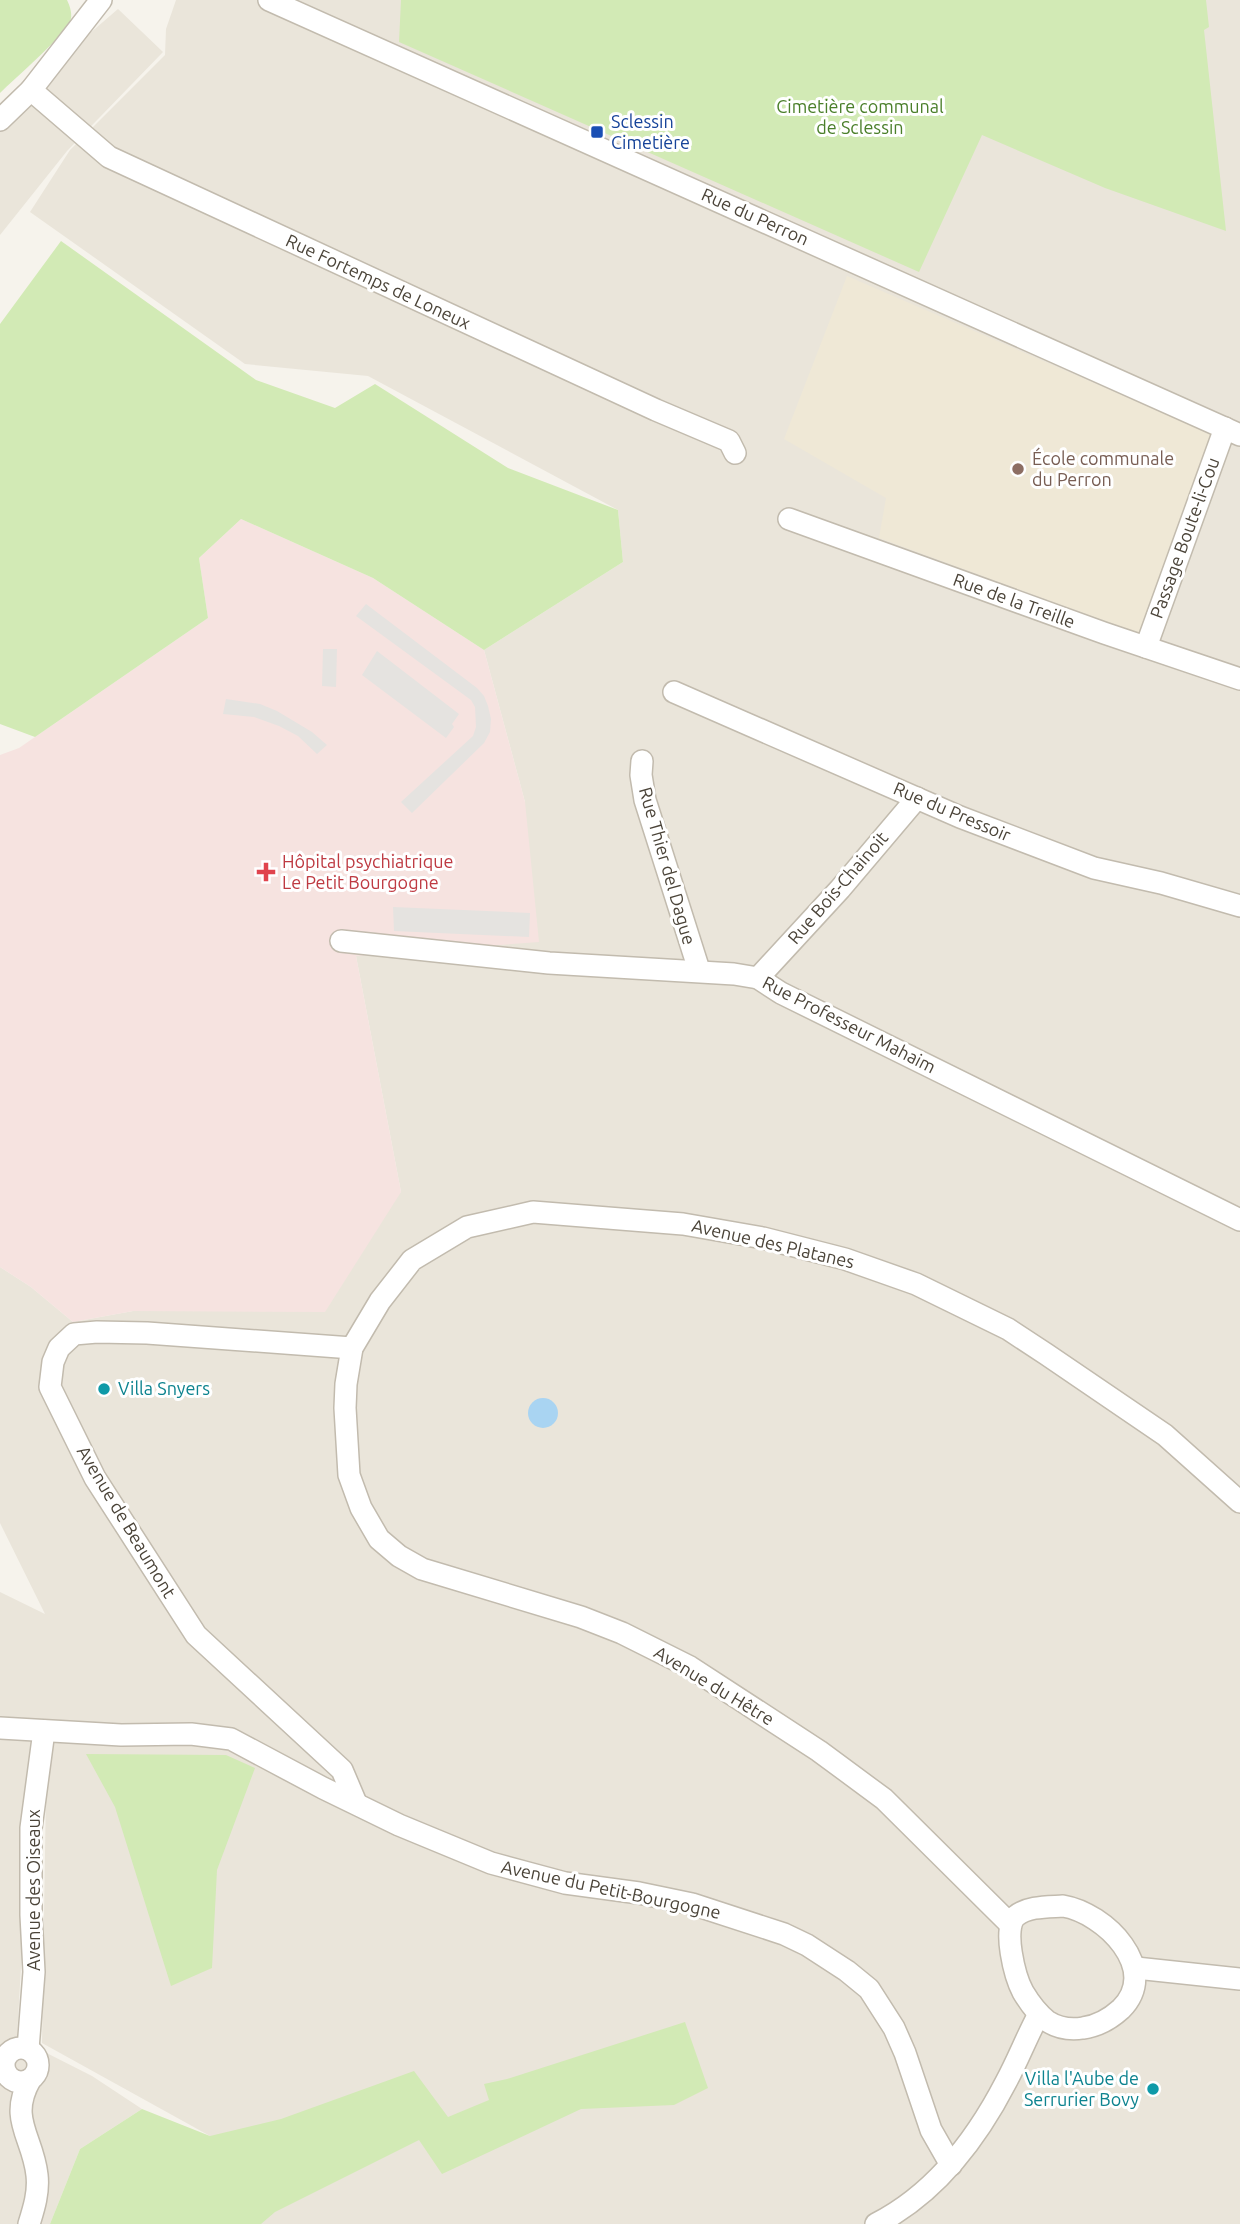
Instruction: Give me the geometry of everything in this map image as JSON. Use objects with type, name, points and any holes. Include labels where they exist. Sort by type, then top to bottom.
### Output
[{"type":"street","points":[[0,120],[31,90],[101,0]]},
{"type":"street","name":"Rue du Perron","points":[[269,0],[1232,432]]},
{"type":"street","name":"Rue Fortemps de Loneux","points":[[31,90],[109,158],[656,410],[729,441],[735,453]]},
{"type":"street","name":"Passage Boute-li-Cou","points":[[1146,647],[1232,432]]},
{"type":"street","name":"Rue de la Treille","points":[[789,519],[1240,679]]},
{"type":"street","name":"Rue du Pressoir","points":[[674,692],[960,817],[1094,868],[1161,883],[1240,906]]},
{"type":"street","name":"Rue Thier del Dague","points":[[642,761],[645,800],[699,970]]},
{"type":"street","name":"Rue Bois-Chainoit","points":[[758,978],[917,798]]},
{"type":"street","name":"Rue Professeur Mahaim","points":[[341,941],[549,963],[699,970],[758,978],[781,993],[1240,1220]]},
{"type":"street","name":"Avenue des Platanes","points":[[345,1408],[352,1348],[380,1301],[412,1260],[467,1227],[533,1212],[683,1224],[763,1238],[845,1259],[916,1284],[1008,1329],[1165,1435],[1240,1502]]},
{"type":"street","name":"Avenue de Beaumont","points":[[352,1348],[147,1333],[74,1334],[59,1348],[52,1362],[50,1387],[95,1478],[196,1635],[342,1770],[356,1803]]},
{"type":"street","name":"Avenue du Hêtre","points":[[345,1408],[349,1475],[361,1508],[379,1539],[399,1556],[422,1569],[581,1617],[622,1633],[690,1667],[819,1751],[884,1798],[1010,1924]]},
{"type":"street","name":"Avenue du Petit-Bourgogne","points":[[0,1728],[121,1735],[191,1734],[231,1738],[399,1825],[491,1863],[565,1883],[639,1893],[692,1904],[761,1925],[807,1945],[869,1989],[884,2010],[905,2053],[931,2130],[951,2165]]},
{"type":"street","name":"Avenue des Oiseaux","points":[[28,2049],[34,1972],[31,1828],[44,1731]]},
{"type":"street","points":[[1039,1907],[1076,1908],[1105,1928],[1130,1956],[1136,1968],[1132,1994],[1123,2007],[1103,2022],[1068,2029],[1056,2026],[1039,2014],[1023,1992],[1010,1951],[1010,1924],[1014,1917],[1039,1907]]},
{"type":"street","points":[[1136,1968],[1240,1979]]},
{"type":"street","points":[[876,2224],[917,2198],[951,2165],[987,2118],[1039,2014]]},
{"type":"street","points":[[29,2224],[38,2188],[37,2173],[20,2108],[22,2095],[38,2071],[38,2060],[28,2049],[13,2050],[5,2060],[3,2075],[15,2081],[30,2080]]},
{"type":"shaded area","points":[[176,0],[1240,0],[1240,2224],[191,2224],[210,2136],[42,2043],[47,1728],[44,1718],[24,1854],[17,2038],[92,2076],[142,2109],[80,2149],[50,2224],[0,2224],[0,1592],[45,1614],[0,1523],[0,1267],[31,1287],[73,1322],[133,1311],[401,1192],[356,956],[525,802],[484,650],[623,562],[618,510],[368,376],[245,364],[30,212],[70,150],[165,55],[166,29]]},
{"type":"shaded area","points":[[118,9],[163,52],[67,151],[0,235],[0,111]]},
{"type":"shaded area","name":"École communale du Perron","points":[[847,276],[1214,435],[1144,635],[879,538],[886,498],[784,439]]},
{"type":"shaded area","name":"Hôpital psychiatrique Le Petit Bourgogne","points":[[241,519],[373,578],[484,650],[525,802],[539,942],[356,956],[401,1192],[325,1312],[133,1311],[73,1322],[31,1287],[0,1267],[0,755],[19,748],[208,618],[199,558]]},
{"type":"shaded area","points":[[366,604],[477,688],[484,696],[491,719],[490,732],[484,743],[412,813],[401,802],[473,736],[476,727],[475,707],[471,700],[356,616]]},
{"type":"shaded area","points":[[323,649],[337,649],[336,687],[322,686]]},
{"type":"shaded area","points":[[377,651],[459,714],[446,738],[362,675]]},
{"type":"shaded area","points":[[226,699],[260,704],[277,711],[312,732],[327,745],[317,754],[298,736],[279,726],[254,717],[223,714]]},
{"type":"shaded area","points":[[393,907],[530,913],[529,937],[394,931]]},
{"type":"green space","points":[[0,0],[67,0],[71,16],[66,29],[0,93]]},
{"type":"green space","name":"Cimetière communal de Sclessin","points":[[401,0],[1206,0],[1209,27],[1204,30],[1226,231],[1105,188],[982,135],[919,272],[399,42]]},
{"type":"green space","points":[[61,241],[256,380],[335,408],[375,384],[508,468],[618,510],[623,562],[484,650],[373,578],[241,519],[199,558],[208,618],[35,737],[0,724],[0,324]]},
{"type":"green space","points":[[86,1754],[226,1755],[255,1768],[217,1870],[212,1968],[171,1986],[115,1807]]},
{"type":"green space","points":[[685,2022],[708,2088],[674,2105],[581,2109],[442,2174],[419,2140],[275,2212],[261,2224],[50,2224],[80,2149],[142,2109],[210,2136],[281,2119],[414,2071],[448,2117],[489,2100],[484,2084]]},
{"type":"water","points":[[543,1398],[553,1403],[558,1413],[553,1423],[543,1428],[533,1423],[528,1413],[533,1403]]},
{"type":"place","name":"Sclessin Cimetière","points":[[597,132]]},
{"type":"place","name":"École communale du Perron","points":[[1018,469]]},
{"type":"place","name":"Hôpital psychiatrique Le Petit Bourgogne","points":[[266,872]]},
{"type":"place","name":"Villa Snyers","points":[[104,1389]]},
{"type":"place","name":"Villa l'Aube de Serrurier Bovy","points":[[1153,2089]]}]
